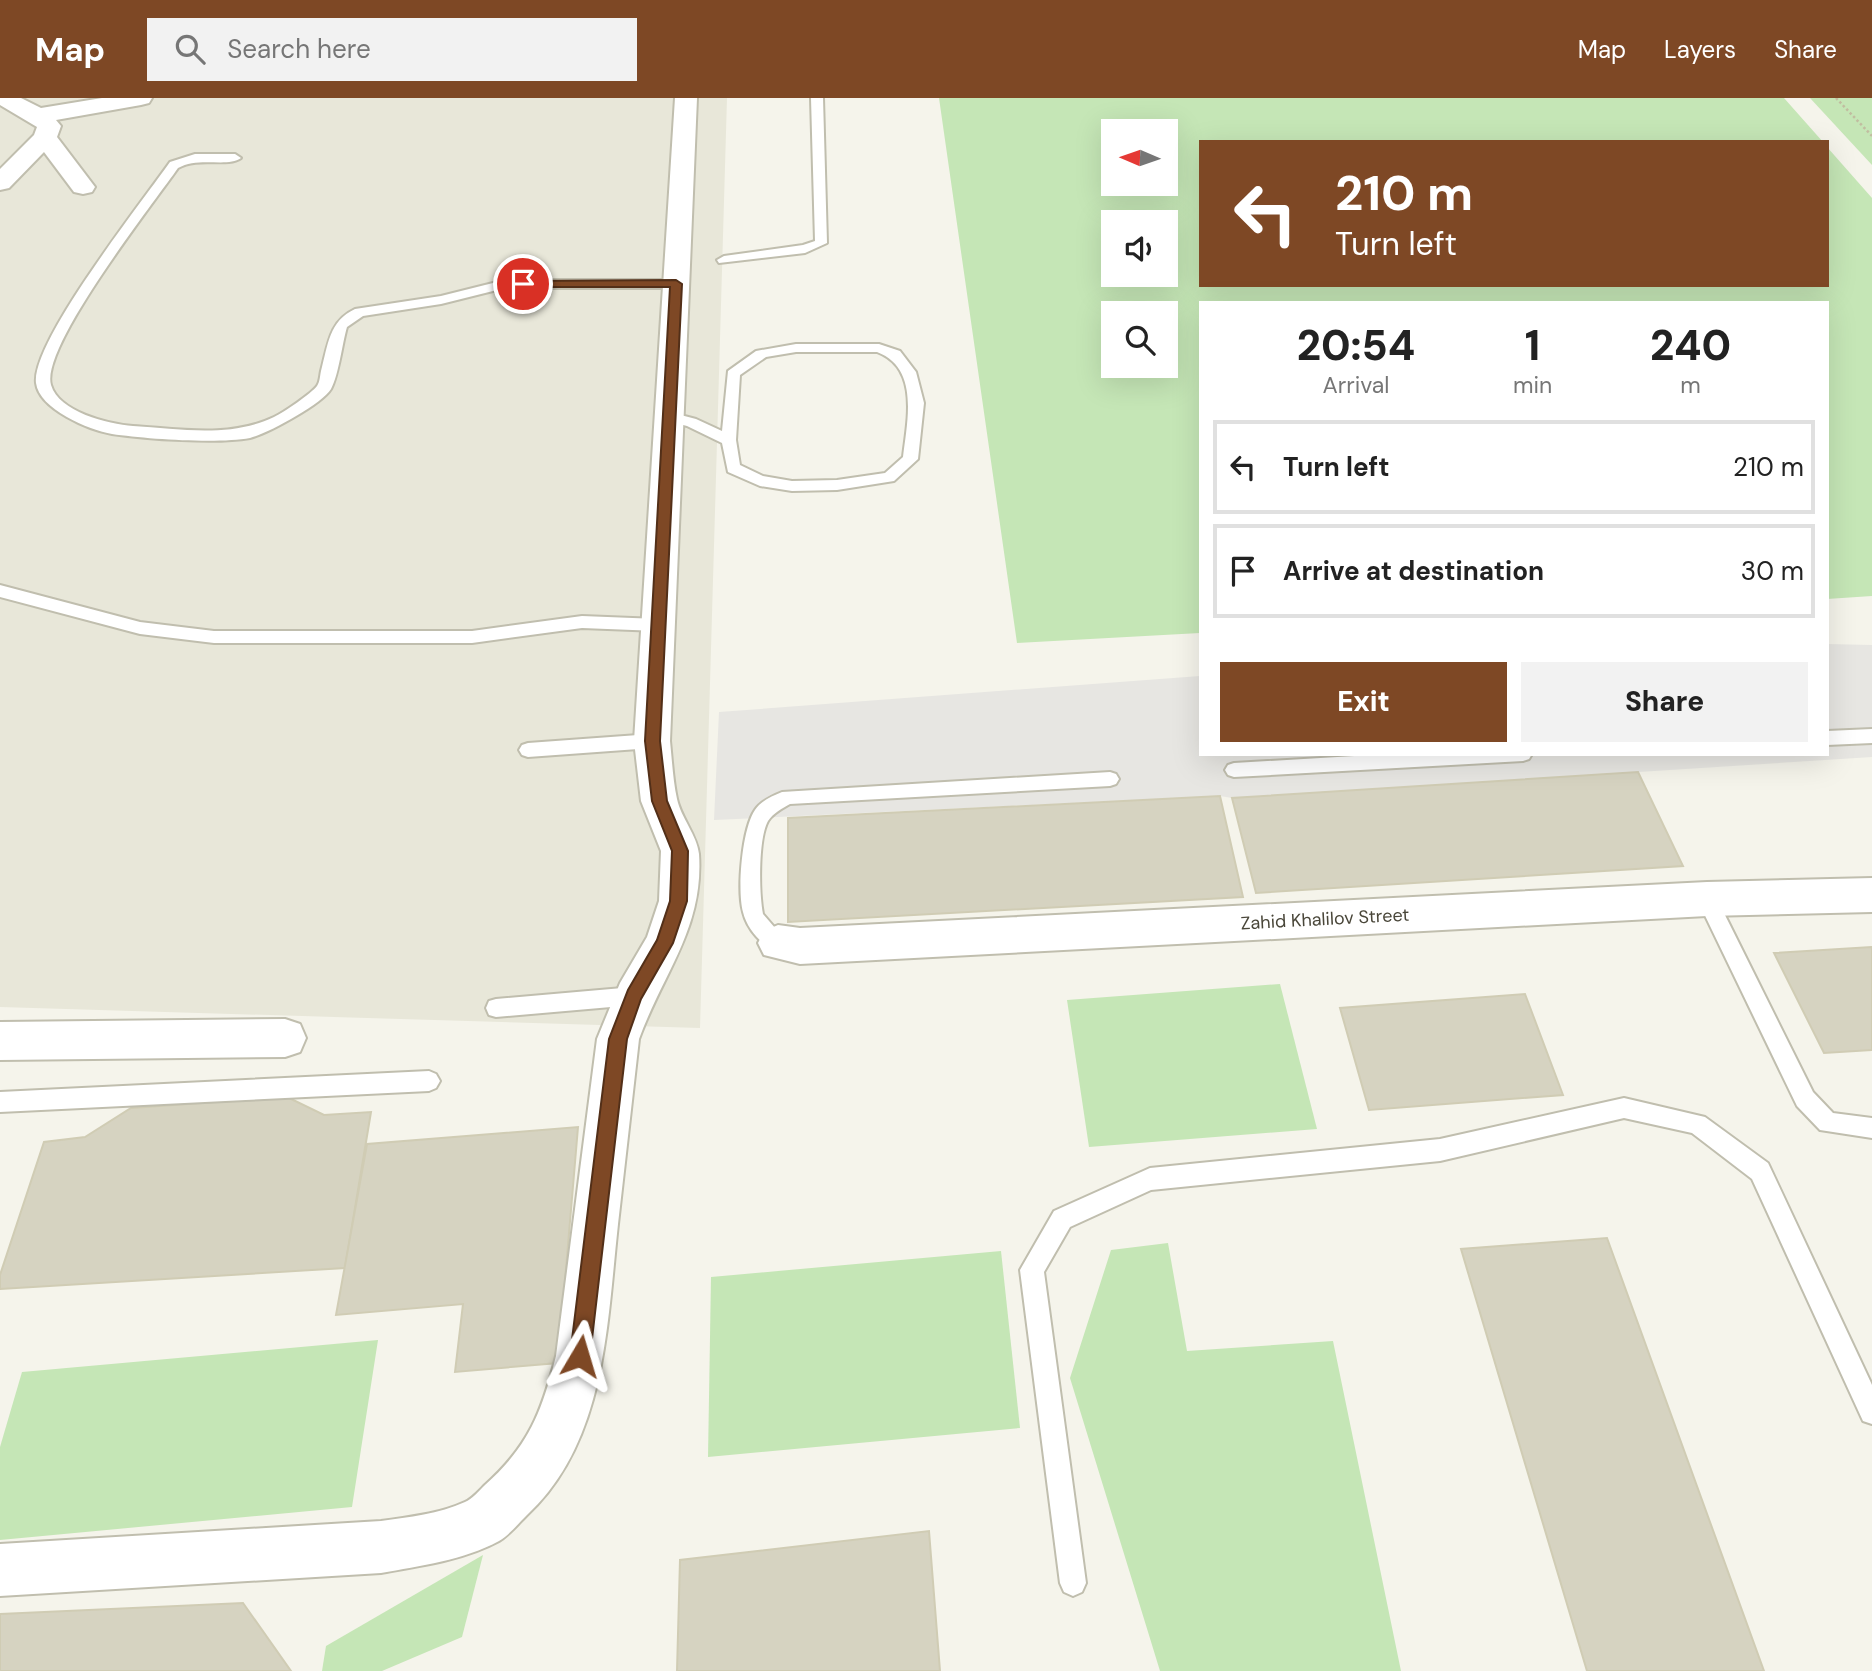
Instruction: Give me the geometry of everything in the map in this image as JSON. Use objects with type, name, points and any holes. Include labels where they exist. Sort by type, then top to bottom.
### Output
[{"type":"street","points":[[4,98],[37,135],[60,154],[83,187]]},
{"type":"street","points":[[0,153],[37,135],[141,98]]},
{"type":"street","points":[[0,1570],[382,1547],[430,1539],[482,1522],[523,1485],[548,1449],[567,1409],[580,1356],[618,1039],[634,996],[665,943],[678,901],[680,851],[660,801],[652,741],[686,98]]},
{"type":"street","points":[[0,183],[37,135]]},
{"type":"street","name":"Zahid Khalilov Street","points":[[778,943],[800,946],[1707,899],[1872,895]]},
{"type":"street","points":[[0,1041],[285,1038]]},
{"type":"lane","points":[[724,260],[805,249],[821,243],[817,98]]},
{"type":"lane","points":[[235,158],[194,157],[181,159],[174,165],[64,321],[50,351],[43,383],[52,401],[76,416],[111,429],[218,436],[249,433],[282,419],[324,388],[340,326],[347,318],[360,312],[441,300],[505,284],[676,284]]},
{"type":"lane","points":[[796,348],[879,348],[895,354],[909,372],[917,403],[910,459],[888,477],[836,485],[792,486],[760,481],[733,468],[729,440],[733,374],[749,357],[796,348]]},
{"type":"lane","points":[[669,417],[691,422],[729,440]]},
{"type":"lane","points":[[0,591],[141,628],[214,637],[472,637],[582,622],[658,625]]},
{"type":"lane","points":[[1829,738],[1872,736]]},
{"type":"lane","points":[[528,750],[652,741]]},
{"type":"lane","points":[[1234,770],[1487,756]]},
{"type":"lane","points":[[778,943],[763,930],[752,913],[754,836],[761,817],[773,804],[788,797],[1110,779]]},
{"type":"lane","points":[[1707,899],[1805,1099],[1829,1123],[1872,1128]]},
{"type":"lane","points":[[496,1008],[634,996]]},
{"type":"lane","points":[[0,1102],[429,1081]]},
{"type":"lane","points":[[1073,1583],[1032,1270],[1062,1219],[1150,1178],[1440,1150],[1624,1108],[1697,1124],[1760,1171],[1872,1412]]},
{"type":"path","points":[[1836,98],[1872,136]]},
{"type":"shaded area","points":[[0,98],[727,98],[700,1028],[0,1007]]},
{"type":"shaded area","points":[[1829,644],[1872,645],[1872,757],[1232,798],[1220,796],[714,820],[719,712],[1199,676],[1199,756],[1829,756]]},
{"type":"green space","points":[[939,98],[1784,98],[1821,140],[1199,140],[1199,287],[1829,287],[1829,149],[1872,198],[1872,596],[1829,599],[1829,301],[1199,301],[1199,633],[1017,643]]},
{"type":"green space","points":[[1810,98],[1872,98],[1872,165]]},
{"type":"green space","points":[[1280,984],[1317,1129],[1089,1147],[1067,1000]]},
{"type":"green space","points":[[1168,1243],[1187,1351],[1333,1341],[1401,1671],[1160,1671],[1070,1378],[1111,1250]]},
{"type":"green space","points":[[1001,1251],[1020,1428],[708,1457],[711,1277]]},
{"type":"green space","points":[[378,1340],[352,1507],[0,1540],[0,1447],[22,1372]]},
{"type":"green space","points":[[483,1555],[462,1637],[382,1671],[322,1671],[326,1646]]},
{"type":"building","points":[[1638,772],[1683,866],[1256,893],[1232,798]]},
{"type":"building","points":[[1220,796],[1243,897],[788,922],[788,818]]},
{"type":"building","points":[[1872,947],[1872,1050],[1824,1053],[1774,953]]},
{"type":"building","points":[[1525,994],[1563,1095],[1369,1110],[1340,1008]]},
{"type":"building","points":[[287,1097],[324,1115],[371,1112],[345,1268],[0,1289],[0,1275],[44,1142],[85,1137],[131,1108]]},
{"type":"building","points":[[578,1127],[558,1363],[455,1372],[463,1304],[336,1315],[367,1144]]},
{"type":"building","points":[[1607,1238],[1764,1671],[1587,1671],[1461,1249]]},
{"type":"building","points":[[929,1531],[940,1671],[677,1671],[680,1560]]},
{"type":"building","points":[[243,1603],[291,1671],[0,1671],[0,1614]]},
{"type":"route","points":[[523,284],[676,284],[652,741],[660,801],[680,851],[678,901],[665,943],[634,996],[618,1039],[580,1356]]}]
